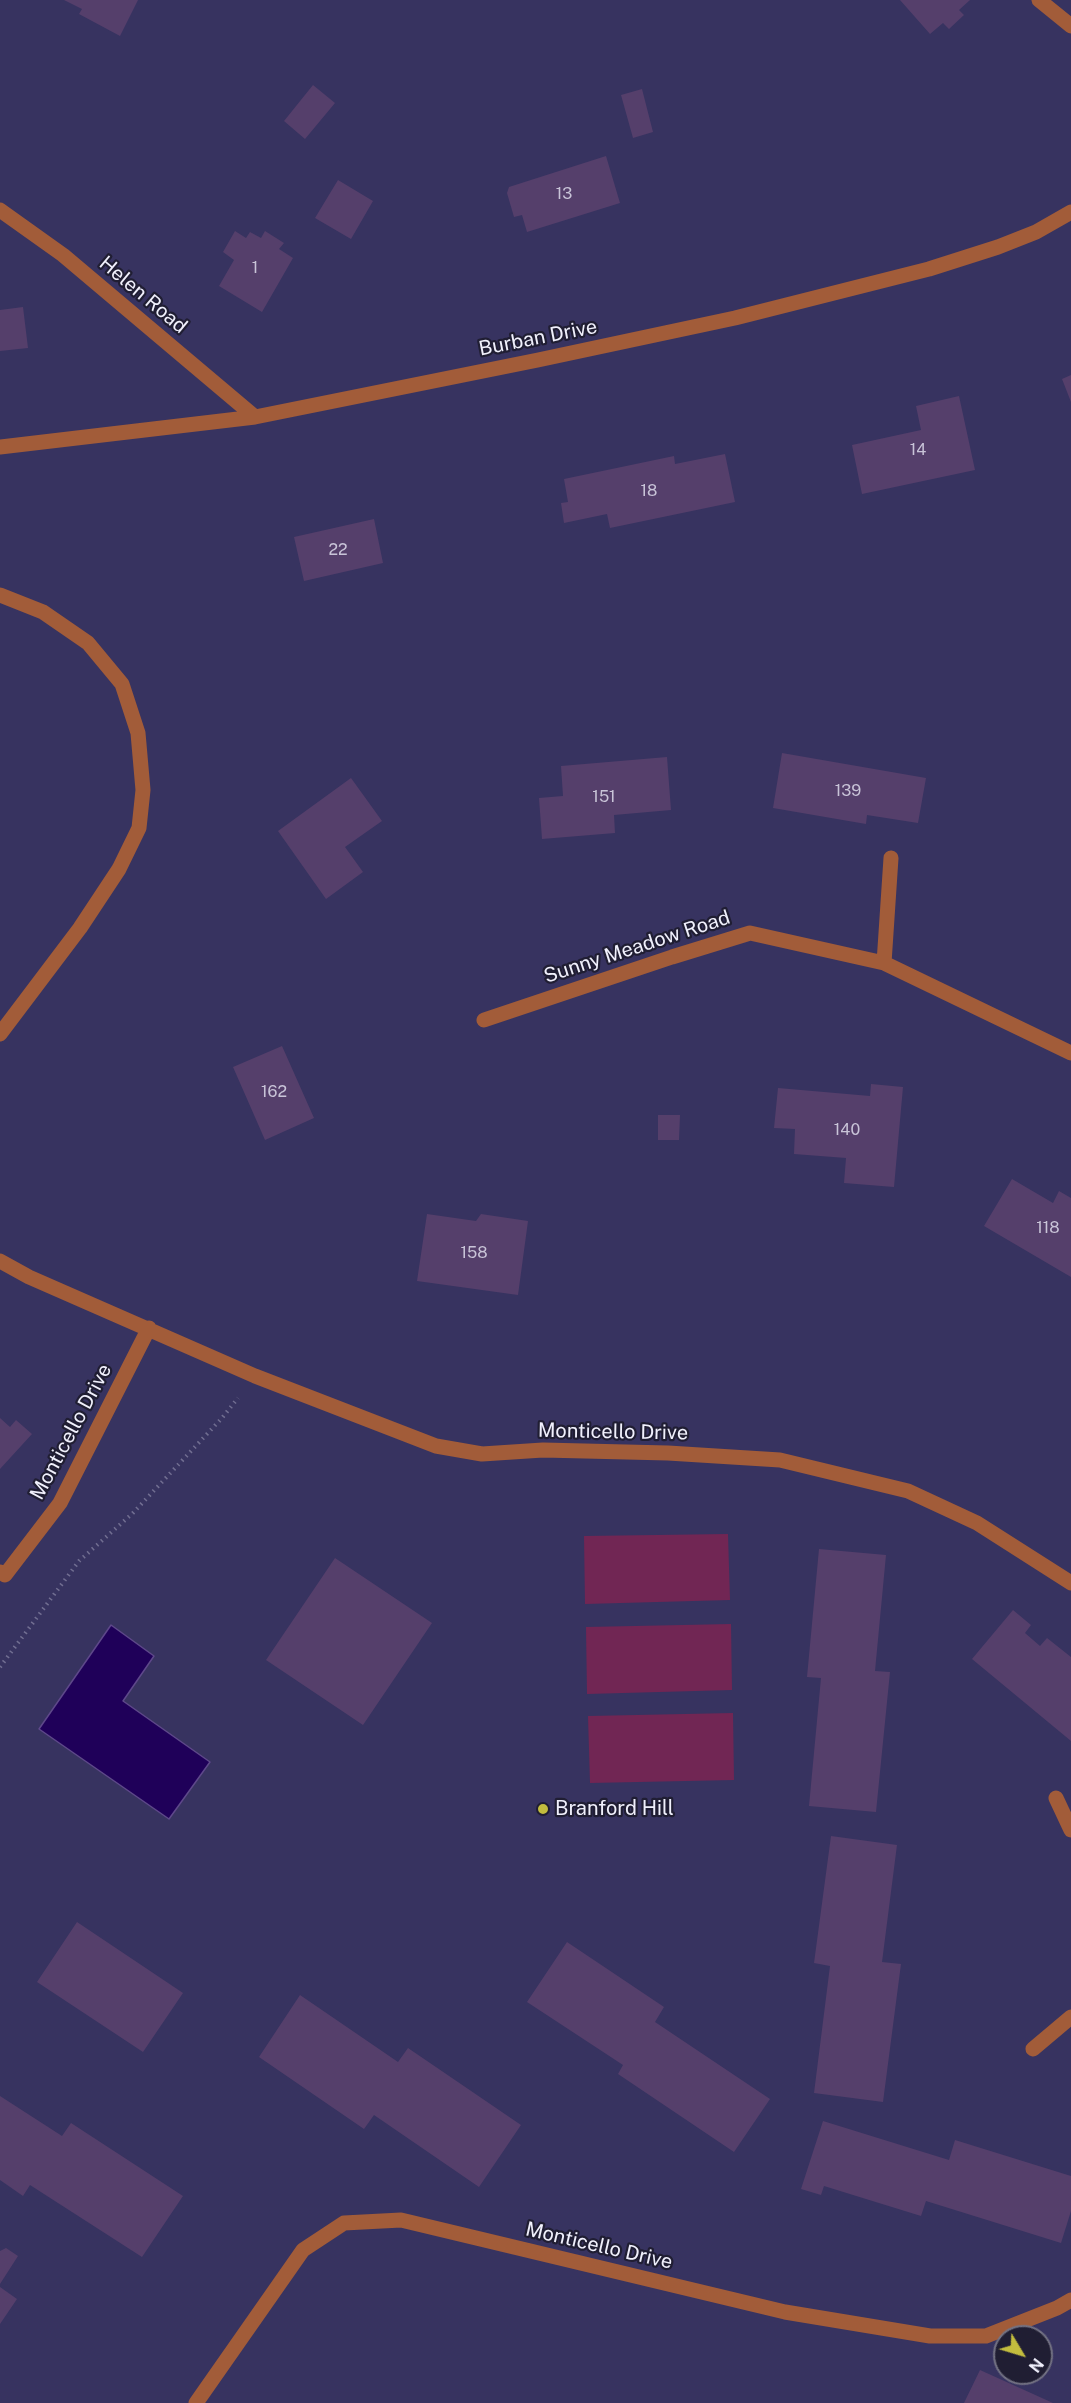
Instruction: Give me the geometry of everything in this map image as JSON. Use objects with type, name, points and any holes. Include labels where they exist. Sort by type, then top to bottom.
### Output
[{"type":"street","points":[[1039,0],[1071,26]]},
{"type":"street","name":"Helen Road","points":[[0,210],[63,255],[255,417]]},
{"type":"street","name":"Burban Drive","points":[[0,447],[255,417],[700,325],[929,269],[1036,232],[1071,212]]},
{"type":"street","points":[[0,595],[43,612],[88,643],[123,684],[138,733],[143,790],[138,828],[119,869],[80,928],[0,1034]]},
{"type":"street","points":[[884,963],[891,858]]},
{"type":"street","name":"Sunny Meadow Road","points":[[484,1020],[750,933],[884,963],[1071,1053]]},
{"type":"street","name":"Monticello Drive","points":[[0,1261],[29,1277],[255,1376],[436,1446],[482,1454],[566,1450],[780,1460],[908,1491],[977,1523],[1071,1583]]},
{"type":"street","name":"Monticello Drive","points":[[0,1572],[5,1575],[60,1503],[149,1328]]},
{"type":"street","points":[[1056,1798],[1071,1830]]},
{"type":"street","points":[[1033,2049],[1071,2017]]},
{"type":"street","name":"Monticello Drive","points":[[196,2403],[303,2250],[344,2223],[401,2220],[785,2312],[930,2336],[986,2336],[1057,2308],[1071,2300]]},
{"type":"path","points":[[0,1667],[79,1561],[132,1514],[222,1418],[255,1376]]},
{"type":"shaded area","points":[[728,1534],[730,1600],[585,1604],[584,1536]]},
{"type":"shaded area","points":[[731,1624],[732,1690],[587,1694],[586,1627]]},
{"type":"shaded area","points":[[111,1625],[154,1656],[123,1701],[210,1762],[169,1819],[39,1729]]},
{"type":"shaded area","points":[[733,1713],[734,1780],[590,1783],[588,1716]]},
{"type":"building","points":[[64,0],[138,0],[120,36],[79,14],[82,9]]},
{"type":"building","points":[[900,0],[970,0],[959,10],[964,15],[949,29],[943,23],[930,34]]},
{"type":"building","points":[[313,85],[335,103],[305,139],[284,121]]},
{"type":"building","points":[[642,89],[653,132],[633,138],[621,95]]},
{"type":"building","points":[[606,156],[620,203],[527,232],[522,215],[514,217],[507,193],[509,187]]},
{"type":"building","points":[[338,180],[373,201],[351,239],[315,218]]},
{"type":"building","points":[[235,231],[246,238],[250,232],[261,238],[265,231],[284,243],[279,249],[293,258],[262,312],[219,286],[234,260],[223,252]]},
{"type":"building","points":[[23,307],[28,348],[0,351],[0,310]]},
{"type":"building","points":[[1071,375],[1071,402],[1062,379]]},
{"type":"building","points":[[959,396],[975,470],[862,494],[852,445],[921,430],[916,406]]},
{"type":"building","points":[[725,454],[735,502],[610,528],[607,514],[564,523],[561,503],[568,502],[564,479],[674,456],[675,464]]},
{"type":"building","points":[[374,519],[383,563],[304,581],[294,537]]},
{"type":"building","points":[[782,753],[926,778],[918,823],[867,815],[866,824],[773,808]]},
{"type":"building","points":[[667,757],[671,810],[614,815],[615,833],[542,839],[539,798],[563,796],[561,766]]},
{"type":"building","points":[[351,778],[382,821],[345,847],[363,872],[326,899],[278,831]]},
{"type":"building","points":[[282,1046],[314,1118],[265,1140],[233,1067]]},
{"type":"building","points":[[871,1084],[903,1087],[894,1187],[844,1183],[846,1158],[794,1154],[795,1129],[774,1128],[778,1088],[870,1096]]},
{"type":"building","points":[[658,1115],[680,1115],[679,1140],[658,1140]]},
{"type":"building","points":[[1012,1179],[1053,1203],[1059,1191],[1071,1198],[1071,1277],[984,1226]]},
{"type":"building","points":[[427,1214],[476,1221],[481,1214],[528,1221],[518,1295],[417,1281]]},
{"type":"building","points":[[0,1418],[10,1427],[16,1420],[32,1434],[0,1469]]},
{"type":"building","points":[[819,1549],[886,1555],[875,1671],[890,1672],[876,1812],[809,1806],[821,1678],[807,1677]]},
{"type":"building","points":[[335,1558],[432,1623],[363,1725],[266,1660]]},
{"type":"building","points":[[1013,1610],[1031,1625],[1025,1633],[1040,1646],[1047,1638],[1071,1657],[1071,1741],[972,1659]]},
{"type":"building","points":[[831,1836],[897,1845],[882,1962],[901,1964],[883,2102],[814,2093],[830,1966],[814,1963]]},
{"type":"building","points":[[77,1922],[183,1993],[143,2052],[37,1982]]},
{"type":"building","points":[[567,1942],[664,2007],[655,2022],[770,2099],[734,2152],[618,2074],[623,2065],[527,2002]]},
{"type":"building","points":[[300,1995],[398,2062],[408,2048],[521,2125],[479,2187],[374,2115],[364,2129],[259,2057]]},
{"type":"building","points":[[0,2096],[62,2136],[71,2123],[183,2196],[142,2257],[30,2185],[23,2196],[0,2180]]},
{"type":"building","points":[[823,2121],[949,2160],[955,2140],[1071,2176],[1071,2211],[1061,2243],[926,2201],[921,2216],[824,2186],[821,2195],[801,2189]]},
{"type":"building","points":[[6,2248],[18,2256],[0,2284],[0,2251]]},
{"type":"building","points":[[0,2287],[17,2299],[0,2324]]},
{"type":"building","points":[[980,2370],[993,2376],[993,2385],[1013,2385],[1053,2403],[964,2403]]},
{"type":"place","name":"Branford Hill","points":[[543,1809]]}]
